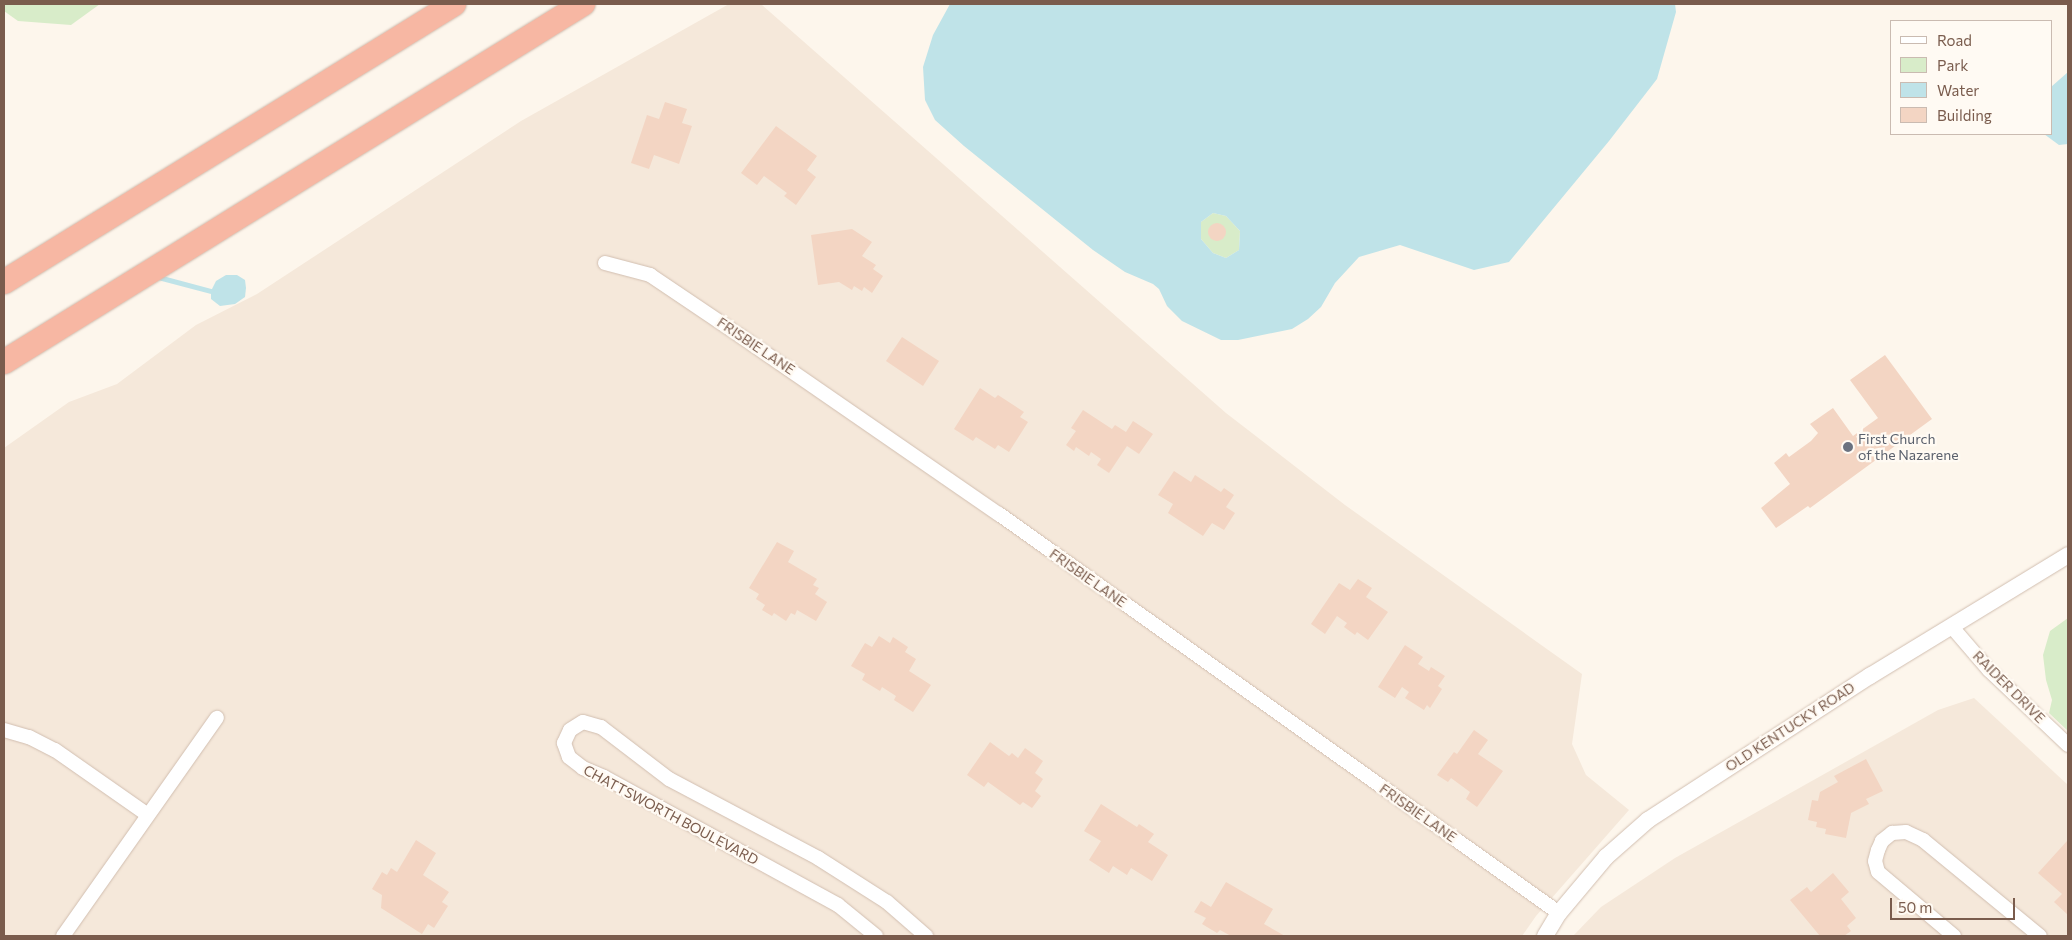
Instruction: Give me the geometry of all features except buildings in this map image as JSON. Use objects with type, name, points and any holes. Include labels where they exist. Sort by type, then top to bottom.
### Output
[{"type":"highway","points":[[4,282],[454,4]]},
{"type":"highway","points":[[4,362],[583,4]]},
{"type":"street","name":"FRISBIE LANE","points":[[605,263],[650,275],[742,337],[999,514],[1559,914]]},
{"type":"street","name":"OLD KENTUCKY ROAD","points":[[1544,936],[1559,914],[1606,857],[1648,820],[1870,676],[2068,555]]},
{"type":"street","name":"RAIDER DRIVE","points":[[1952,627],[1989,670],[2068,745]]},
{"type":"street","points":[[63,936],[217,718]]},
{"type":"street","name":"CHATTSWORTH BOULEVARD","points":[[876,936],[838,905],[604,777],[582,768],[569,757],[564,743],[570,730],[583,722],[601,727],[677,784],[818,858],[887,902],[926,936]]},
{"type":"street","points":[[4,730],[29,737],[54,750],[148,816]]},
{"type":"street","points":[[1954,936],[1878,872],[1875,861],[1878,850],[1882,841],[1892,833],[1906,832],[1923,840],[2040,936]]},
{"type":"shaded area","points":[[729,4],[761,4],[1226,413],[1345,505],[1582,674],[1572,744],[1586,775],[1629,810],[1536,916],[1522,936],[4,936],[4,448],[69,402],[117,384],[196,325],[257,294],[521,121]]},
{"type":"shaded area","points":[[1974,698],[2068,785],[2068,936],[1573,936],[1601,907],[1675,858],[1938,710]]},
{"type":"green space","points":[[4,4],[100,4],[71,25],[18,21],[4,11]]},
{"type":"green space","points":[[1213,213],[1226,216],[1240,231],[1239,250],[1226,258],[1213,253],[1201,239],[1201,222]]},
{"type":"green space","points":[[2068,618],[2068,731],[2049,713],[2052,700],[2046,680],[2043,655],[2050,631]]},
{"type":"water","points":[[950,4],[1675,4],[1676,12],[1657,79],[1609,141],[1509,262],[1474,270],[1400,245],[1359,257],[1335,283],[1321,307],[1308,319],[1292,329],[1238,340],[1221,340],[1182,321],[1167,306],[1159,289],[1153,284],[1125,272],[1093,250],[964,146],[935,120],[925,100],[923,67],[933,35]],"holes":[[[1213,213],[1226,216],[1240,231],[1239,250],[1226,258],[1213,253],[1201,239],[1201,222]]]},
{"type":"water","points":[[2068,72],[2068,144],[2059,145],[2045,135],[2052,135],[2052,86]]},
{"type":"water","points":[[226,275],[237,275],[245,280],[245,297],[235,304],[220,306],[211,299],[211,291],[216,281]]},
{"type":"waterway","points":[[158,277],[211,291]]},
{"type":"place","name":"First Church of the Nazarene","points":[[1848,447]]}]
